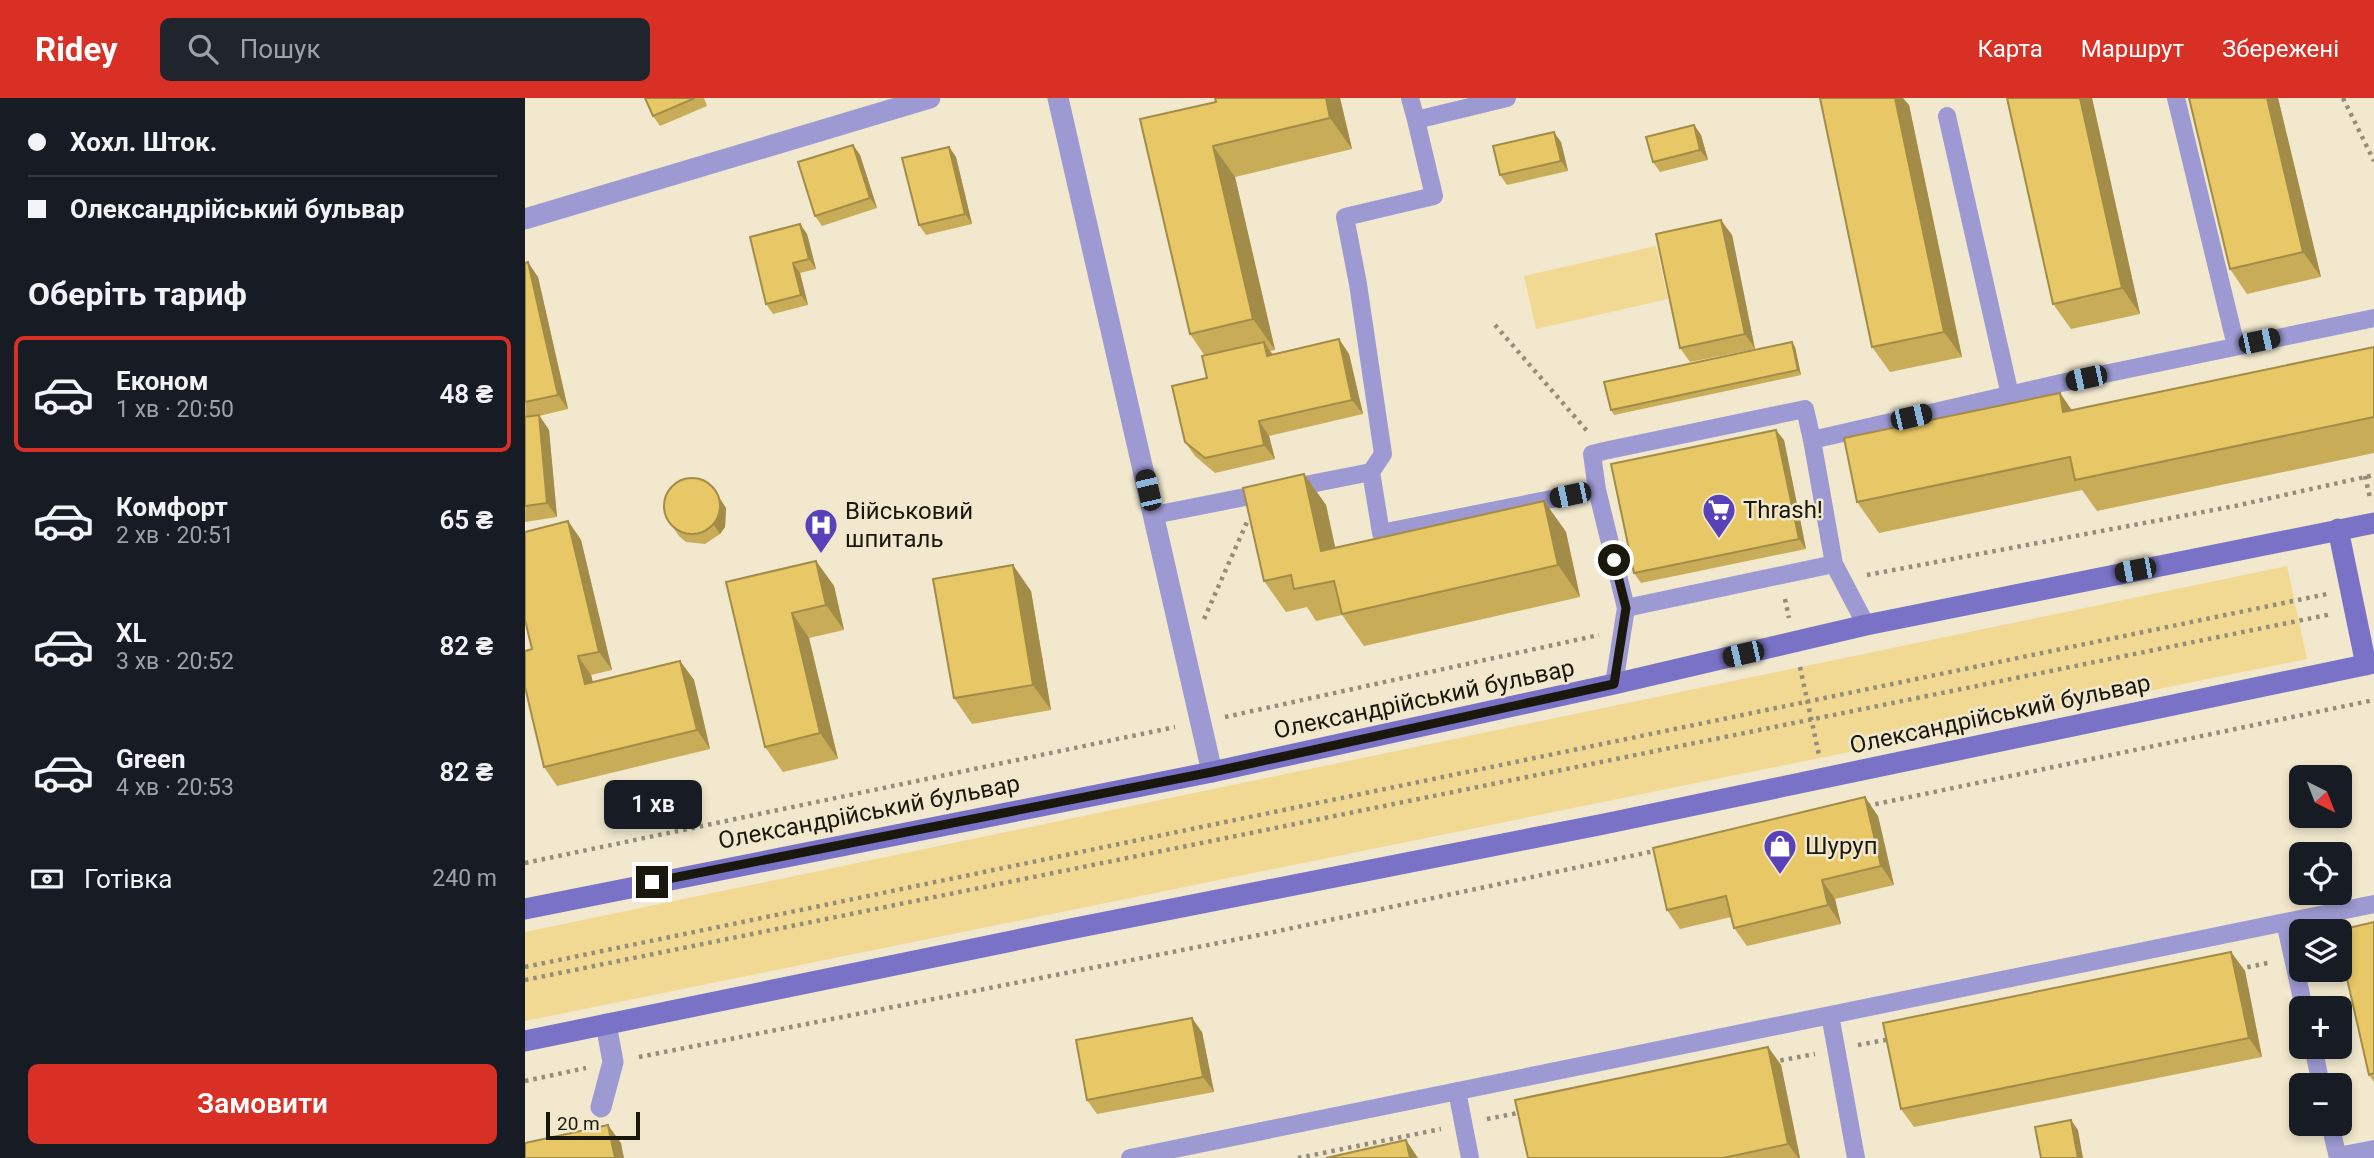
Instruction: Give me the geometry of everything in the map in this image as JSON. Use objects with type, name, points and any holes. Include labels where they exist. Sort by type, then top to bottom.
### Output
[{"type":"main road","name":"Олександрійський бульвар","points":[[525,909],[1212,772],[1614,684],[1866,625],[2374,523]]},
{"type":"main road","points":[[2338,529],[2352,599],[2370,664]]},
{"type":"main road","name":"Олександрійський бульвар","points":[[525,1041],[1590,827],[2370,664]]},
{"type":"street","points":[[525,219],[930,98]]},
{"type":"street","points":[[1058,98],[1212,772]]},
{"type":"street","points":[[601,1107],[613,1062],[606,1024]]},
{"type":"lane","points":[[1410,98],[1434,196],[1345,217],[1358,284],[1383,454],[1371,472],[1381,533],[1597,490]]},
{"type":"lane","points":[[1416,120],[1507,98]]},
{"type":"lane","points":[[2176,98],[2236,346]]},
{"type":"lane","points":[[1947,116],[2011,395]]},
{"type":"lane","points":[[1812,440],[2374,318]]},
{"type":"lane","points":[[1614,684],[1626,608],[1597,490],[1592,454],[1805,410],[1834,564],[1866,625]]},
{"type":"lane","points":[[1154,515],[1371,472]]},
{"type":"lane","points":[[1626,608],[1834,564]]},
{"type":"lane","points":[[1130,1158],[2374,904]]},
{"type":"lane","points":[[2285,922],[2289,940]]},
{"type":"lane","points":[[1830,1015],[1856,1158]]},
{"type":"lane","points":[[1457,1091],[1470,1158]]},
{"type":"lane","points":[[2333,1136],[2338,1157],[2374,1149]]},
{"type":"path","points":[[2343,98],[2374,161]]},
{"type":"path","points":[[1495,325],[1604,452]]},
{"type":"path","points":[[1844,583],[1862,576],[2235,506],[2374,475]]},
{"type":"path","points":[[1187,658],[1259,494]]},
{"type":"path","points":[[1772,600],[1797,594]]},
{"type":"path","points":[[1785,597],[1823,777]]},
{"type":"path","points":[[525,967],[1807,701],[2352,599]]},
{"type":"path","points":[[525,981],[1811,719],[2352,599]]},
{"type":"path","points":[[525,863],[1623,631]]},
{"type":"path","points":[[1858,808],[2374,700]]},
{"type":"path","points":[[525,1081],[1255,936],[1663,849]]},
{"type":"path","points":[[2225,972],[2289,959]]},
{"type":"path","points":[[1770,1063],[1903,1036]]},
{"type":"path","points":[[1298,1158],[1530,1111]]},
{"type":"shaded area","points":[[1656,246],[1668,299],[1536,329],[1524,276]]},
{"type":"shaded area","points":[[2287,566],[2307,659],[525,1021],[525,932]]},
{"type":"building","points":[[645,98],[695,98],[653,116]]},
{"type":"building","points":[[1215,98],[1326,98],[1330,118],[1213,146],[1253,319],[1190,334],[1140,119],[1216,102]]},
{"type":"building","points":[[1820,98],[1895,98],[1944,332],[1872,347]]},
{"type":"building","points":[[2007,98],[2080,98],[2122,288],[2053,304]]},
{"type":"building","points":[[2189,98],[2267,98],[2303,252],[2230,269]]},
{"type":"building","points":[[1694,125],[1700,150],[1653,162],[1646,137]]},
{"type":"building","points":[[1554,132],[1561,161],[1500,175],[1493,146]]},
{"type":"building","points":[[853,145],[870,198],[815,216],[798,162]]},
{"type":"building","points":[[949,147],[965,214],[919,225],[902,158]]},
{"type":"building","points":[[1721,220],[1745,334],[1680,348],[1656,234]]},
{"type":"building","points":[[800,224],[809,259],[793,263],[801,295],[766,304],[750,237]]},
{"type":"building","points":[[528,262],[558,395],[525,402],[525,263]]},
{"type":"building","points":[[1339,339],[1352,400],[1259,421],[1264,445],[1205,458],[1185,442],[1172,386],[1207,378],[1202,356],[1264,342],[1267,356]]},
{"type":"building","points":[[1792,342],[1798,370],[1611,410],[1604,382]]},
{"type":"building","points":[[2374,347],[2374,417],[2075,480],[2070,457],[1857,502],[1844,438],[2060,393],[2063,412]]},
{"type":"building","points":[[539,415],[547,503],[525,506],[525,417]]},
{"type":"building","points":[[1776,430],[1799,539],[1634,573],[1611,464]]},
{"type":"building","points":[[1304,474],[1321,551],[1544,501],[1558,565],[1342,614],[1334,581],[1294,589],[1291,575],[1264,581],[1243,488]]},
{"type":"building","points":[[692,478],[703,480],[712,486],[718,495],[718,517],[712,526],[703,532],[692,534],[681,532],[672,526],[666,517],[664,506],[666,495],[672,486],[681,480]]},
{"type":"building","points":[[568,521],[599,652],[578,656],[585,684],[680,661],[697,730],[544,767],[525,687],[525,651],[532,649],[525,620],[525,532]]},
{"type":"building","points":[[816,561],[826,605],[792,613],[820,733],[765,747],[726,582]]},
{"type":"building","points":[[1013,565],[1033,685],[954,698],[933,579]]},
{"type":"building","name":"Шуруп","points":[[1865,797],[1881,866],[1822,880],[1828,905],[1734,928],[1726,896],[1667,910],[1653,848]]},
{"type":"building","points":[[2374,922],[2374,1073],[2369,1075],[2348,982],[2352,982],[2352,927]]},
{"type":"building","points":[[2231,952],[2249,1038],[1901,1109],[1883,1023]]},
{"type":"building","points":[[1192,1018],[1203,1077],[1087,1100],[1076,1040]]},
{"type":"building","points":[[1768,1047],[1788,1144],[1723,1158],[1528,1158],[1515,1100]]},
{"type":"building","points":[[2071,1120],[2078,1158],[2041,1158],[2035,1127]]},
{"type":"building","points":[[608,1125],[615,1158],[525,1158],[525,1143]]},
{"type":"building","points":[[1406,1140],[1410,1158],[1326,1158]]},
{"type":"place","name":"Thrash!","points":[[1719,540]]},
{"type":"place","name":"Військовий шпиталь","points":[[821,555]]},
{"type":"place","name":"Шуруп","points":[[1780,876]]},
{"type":"route","points":[[652,882],[1212,772],[1614,684],[1626,608],[1614,560]]}]
